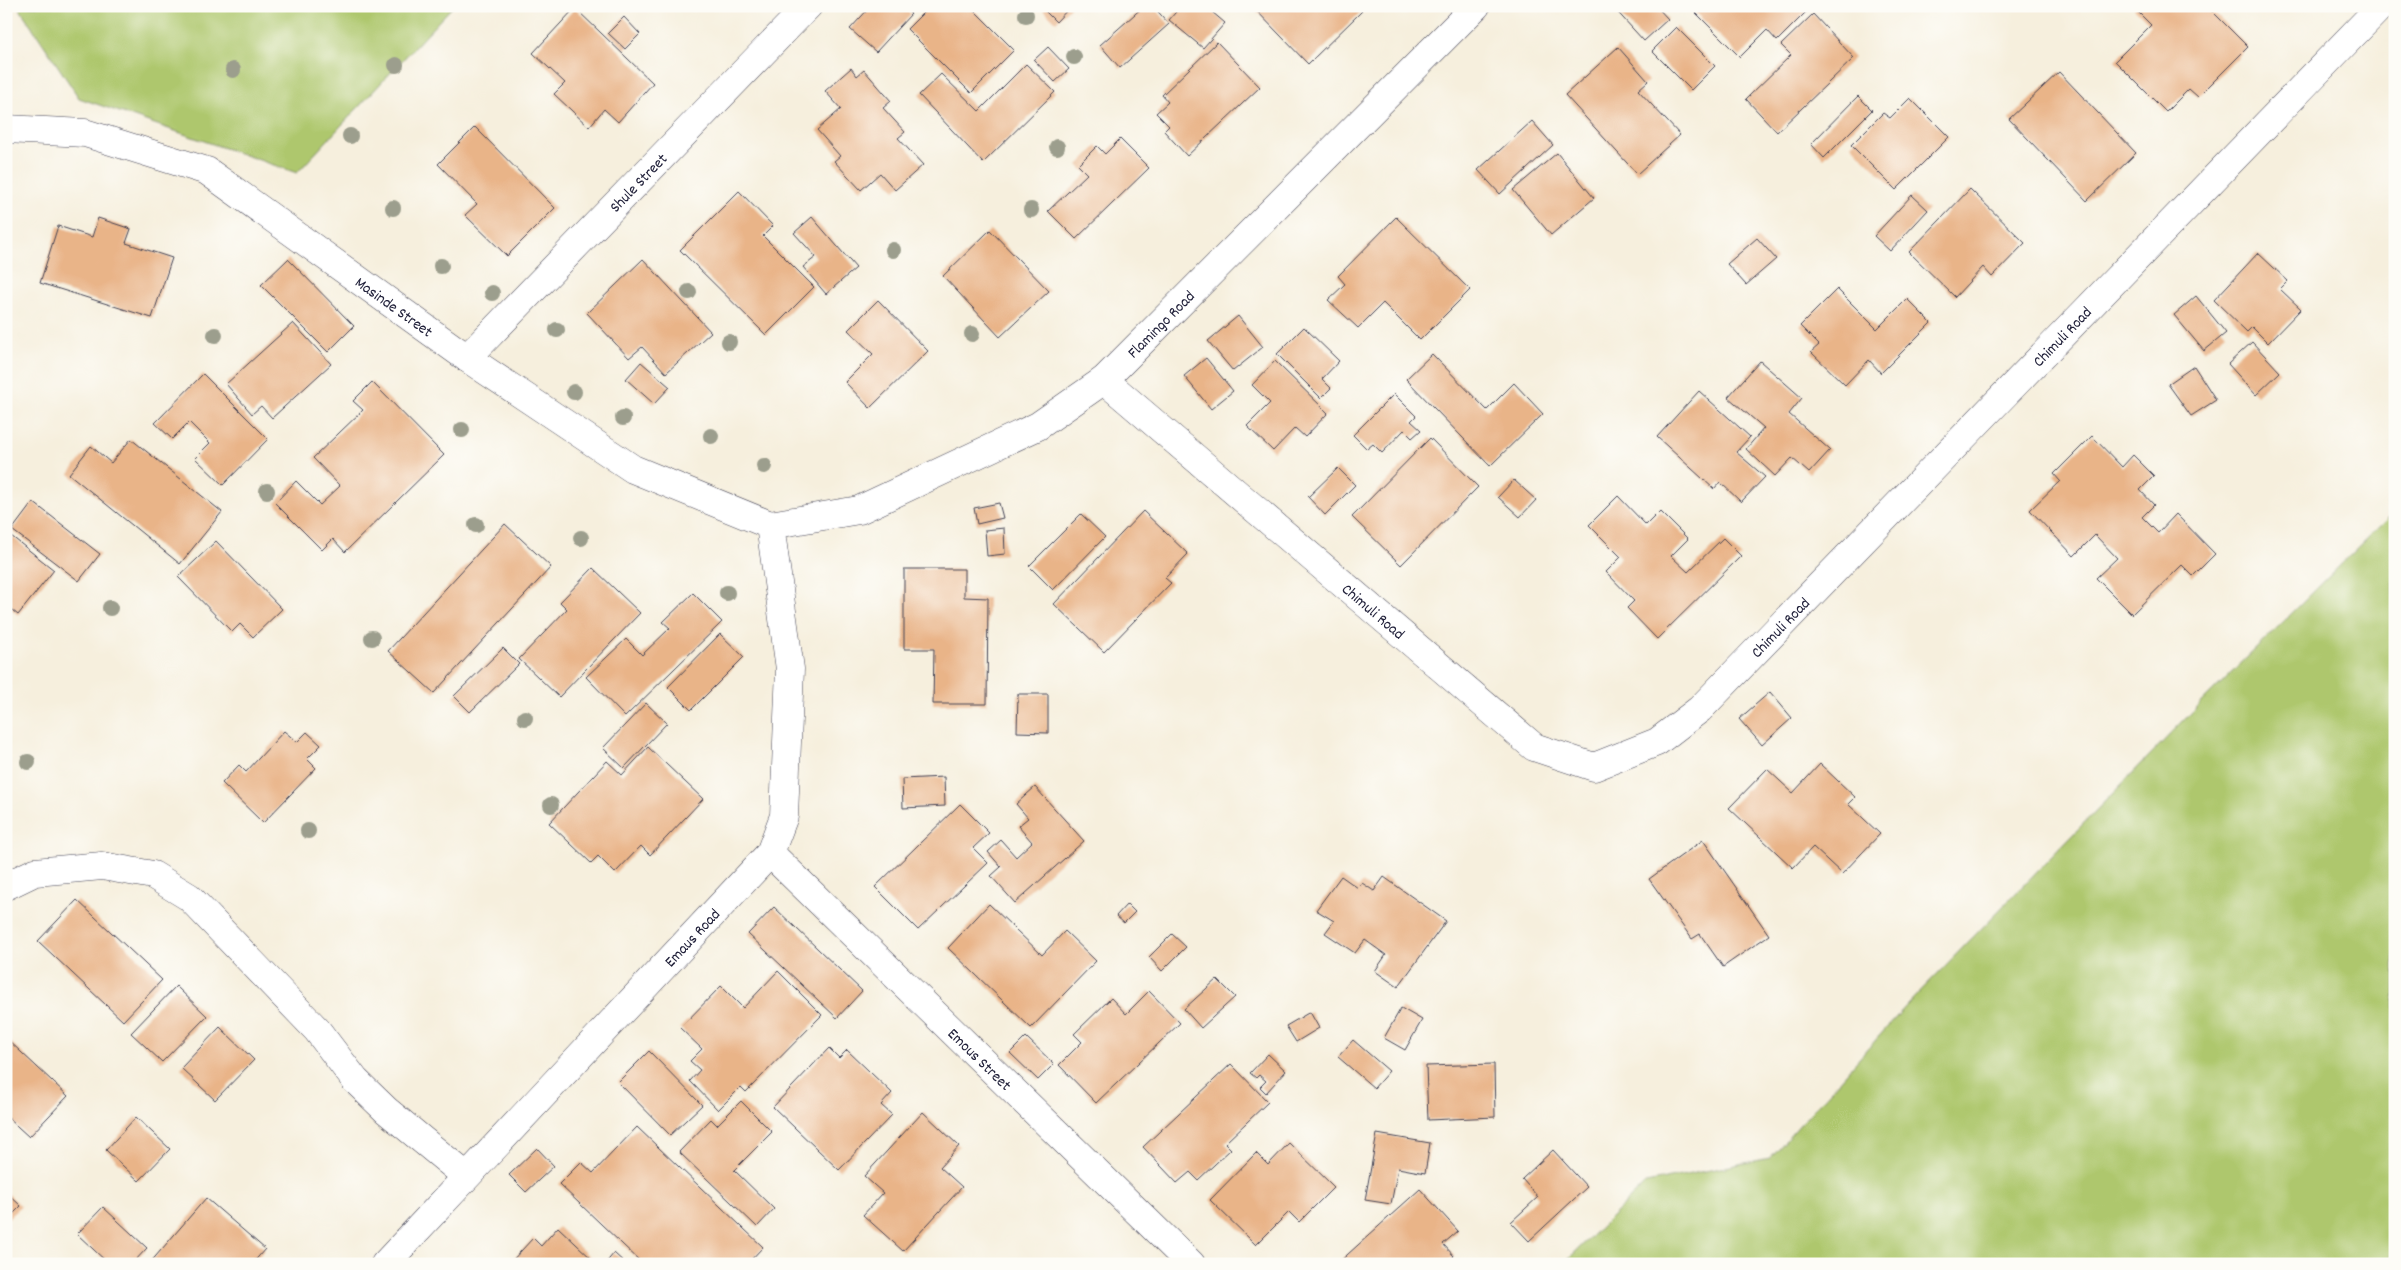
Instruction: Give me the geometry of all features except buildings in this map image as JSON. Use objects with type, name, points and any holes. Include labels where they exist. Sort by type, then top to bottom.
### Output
[{"type":"street","name":"Shule Street","points":[[467,358],[808,6]]},
{"type":"street","name":"Chimuli Road","points":[[1104,380],[1534,747],[1594,767],[1657,742],[1700,709],[2381,6]]},
{"type":"street","name":"Flamingo Road","points":[[770,525],[859,510],[1038,426],[1104,380],[1465,10]]},
{"type":"street","name":"Masinde Street","points":[[6,129],[85,133],[207,171],[467,358],[633,469],[770,525]]},
{"type":"street","name":"Emaus Road","points":[[385,1264],[770,853],[784,816],[790,669],[770,525]]},
{"type":"street","name":"Emous Street","points":[[770,853],[1187,1263]]},
{"type":"street","points":[[6,886],[35,872],[102,866],[153,875],[189,897],[317,1030],[356,1080],[386,1110],[466,1176]]},
{"type":"green space","points":[[18,6],[453,6],[297,173],[79,98]]},
{"type":"green space","points":[[2394,512],[2395,1252],[2384,1264],[1563,1264],[1646,1183],[1770,1158],[1907,1005],[2187,717]]}]
